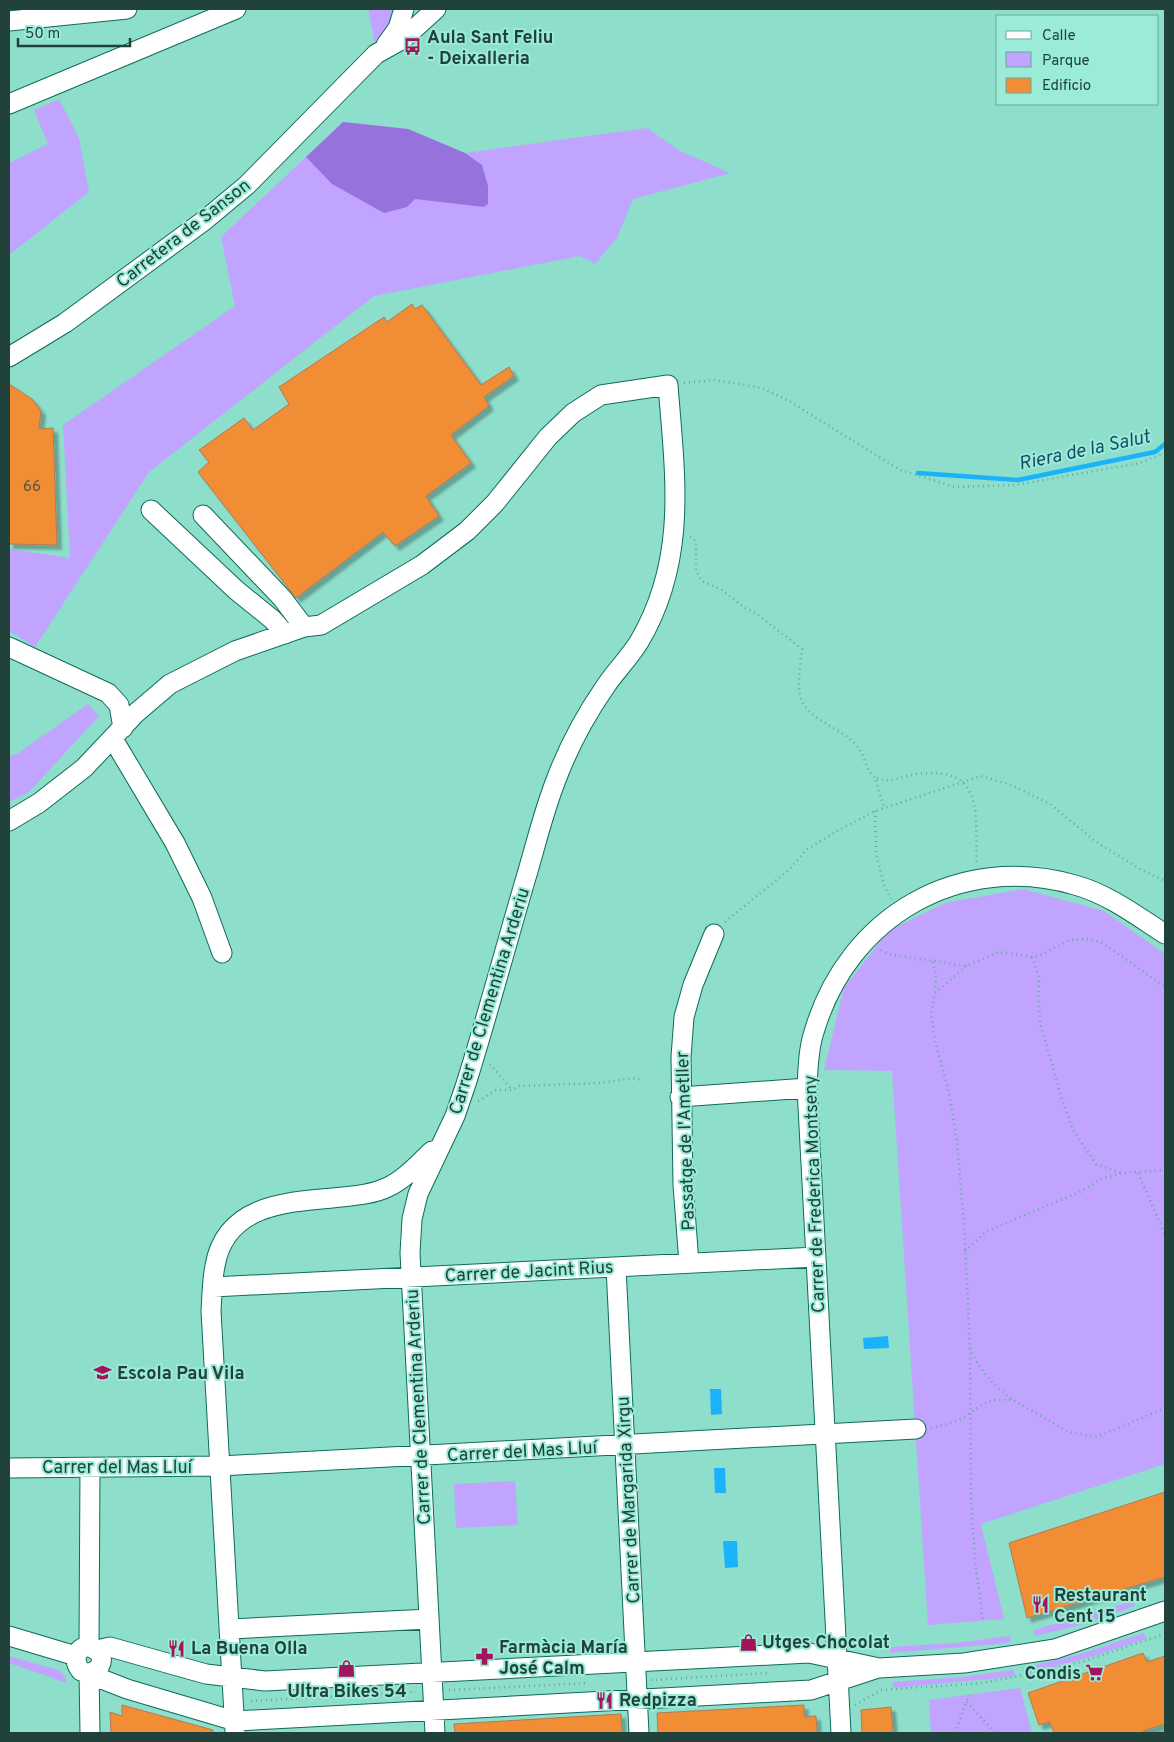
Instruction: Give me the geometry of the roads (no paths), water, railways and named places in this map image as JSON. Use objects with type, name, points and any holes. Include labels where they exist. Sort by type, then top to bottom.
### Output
[{"type":"street","points":[[9,21],[127,9]]},
{"type":"street","points":[[9,104],[236,9]]},
{"type":"street","points":[[384,48],[398,28],[404,9]]},
{"type":"street","points":[[384,48],[403,39],[436,9]]},
{"type":"street","name":"Carretera de Sanson","points":[[9,357],[65,323],[205,220],[247,185],[384,48]]},
{"type":"street","name":"Carrer de Clementina Arderiu","points":[[304,627],[321,625],[422,565],[467,531],[495,503],[548,437],[573,413],[600,395],[668,385],[675,480],[675,526],[670,560],[656,609],[638,643],[605,688],[574,738],[556,780],[540,828],[474,1058],[455,1116],[440,1144],[418,1194],[412,1219],[411,1278],[435,1733]]},
{"type":"street","points":[[150,510],[229,584],[270,617],[285,634]]},
{"type":"street","points":[[9,821],[39,803],[84,768],[136,713],[170,684],[235,651],[304,627],[282,598],[203,515]]},
{"type":"street","points":[[9,647],[108,692],[119,705],[118,734],[202,898],[222,954]]},
{"type":"street","name":"Carrer de Frederica Montseny","points":[[841,1733],[807,1088],[814,1032],[830,994],[850,960],[869,936],[894,913],[934,892],[978,879],[1021,876],[1077,885],[1112,901],[1165,934]]},
{"type":"street","name":"Passatge de l'Ametller","points":[[689,1263],[683,1185],[680,1057],[684,1017],[693,985],[714,934]]},
{"type":"street","points":[[680,1097],[807,1088]]},
{"type":"street","points":[[235,1727],[211,1311],[215,1264],[223,1242],[234,1226],[251,1214],[286,1202],[354,1196],[387,1188],[407,1175],[440,1144]]},
{"type":"street","name":"Carrer de Jacint Rius","points":[[213,1287],[816,1257]]},
{"type":"street","name":"Carrer de Margarida Xirgu","points":[[616,1267],[639,1733]]},
{"type":"street","name":"Carrer del Mas Lluí","points":[[9,1468],[220,1466],[625,1446],[916,1429]]},
{"type":"street","points":[[90,1468],[88,1650],[78,1668],[118,1686],[235,1727],[434,1710],[810,1690],[879,1668]]},
{"type":"street","points":[[9,1636],[88,1650],[110,1647],[206,1674],[265,1681],[809,1653],[879,1668],[964,1663],[1055,1649],[1165,1611]]},
{"type":"street","points":[[229,1628],[429,1619]]},
{"type":"street","points":[[89,1673],[90,1733]]},
{"type":"street","points":[[90,1713],[101,1695],[108,1688],[118,1686]]},
{"type":"water","points":[[888,1336],[889,1348],[864,1349],[863,1338]]},
{"type":"water","points":[[710,1389],[721,1389],[722,1414],[711,1415]]},
{"type":"water","points":[[714,1468],[725,1468],[726,1493],[715,1493]]},
{"type":"water","points":[[723,1541],[737,1541],[738,1567],[725,1568]]},
{"type":"waterway","name":"Riera de la Salut","points":[[918,473],[1018,480],[1155,452],[1165,444]]},
{"type":"place","name":"Aula Sant Feliu - Deixalleria","points":[[413,47]]},
{"type":"place","name":"Escola Pau Vila","points":[[103,1373]]},
{"type":"place","name":"Restaurant Cent 15","points":[[1040,1605]]},
{"type":"place","name":"Utges Chocolat","points":[[748,1642]]},
{"type":"place","name":"La Buena Olla","points":[[177,1648]]},
{"type":"place","name":"Farmàcia María José Calm","points":[[485,1657]]},
{"type":"place","name":"Ultra Bikes 54","points":[[347,1668]]},
{"type":"place","name":"Condis","points":[[1095,1673]]},
{"type":"place","name":"Redpizza","points":[[605,1700]]}]
